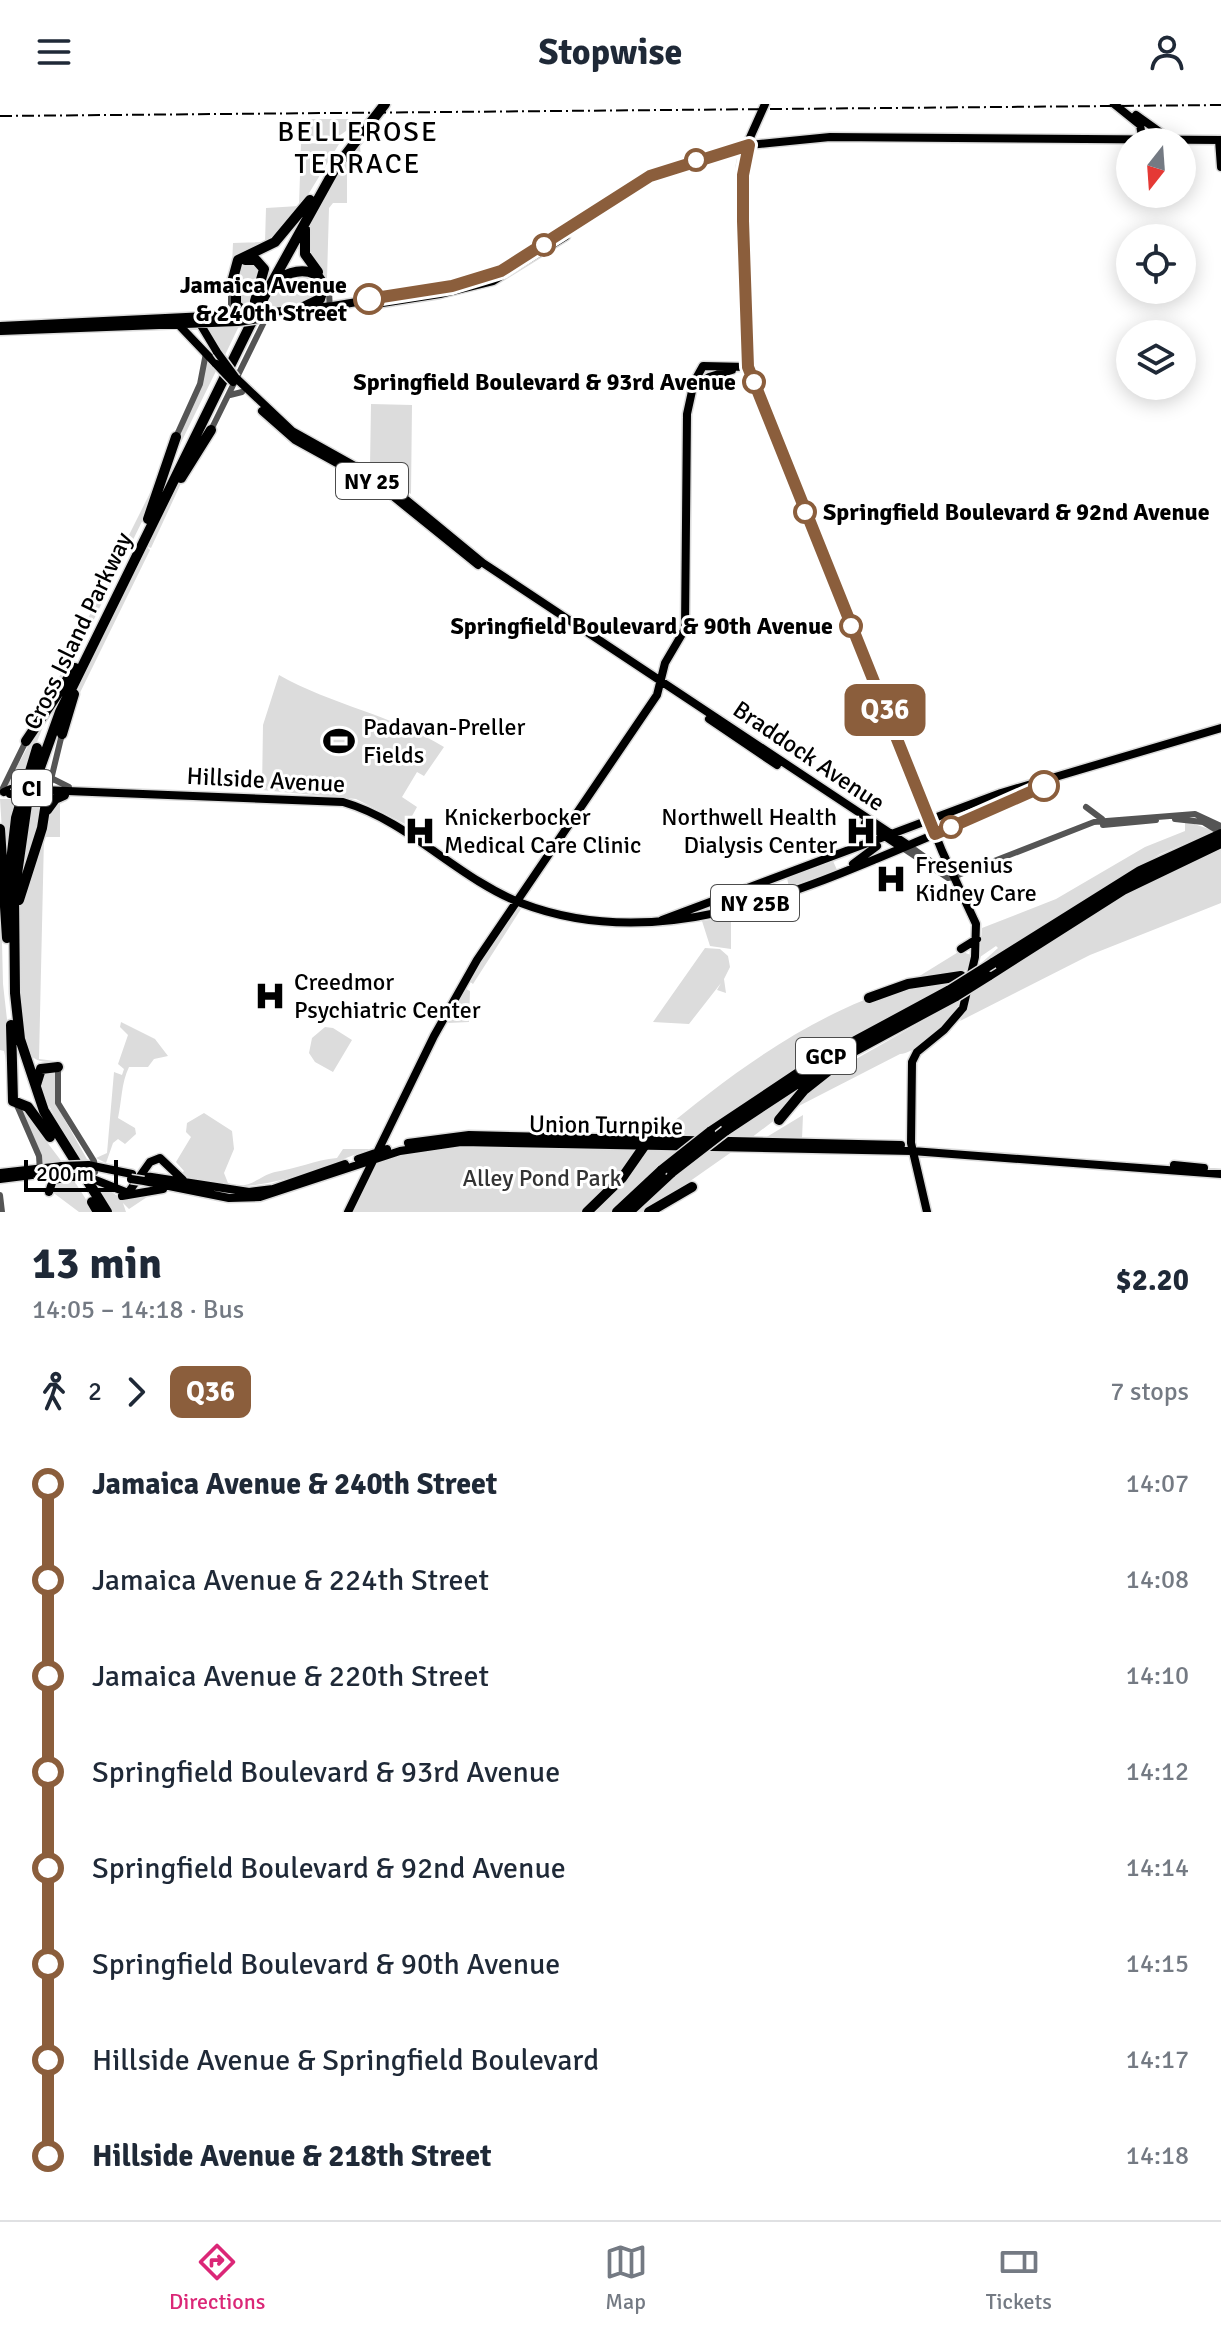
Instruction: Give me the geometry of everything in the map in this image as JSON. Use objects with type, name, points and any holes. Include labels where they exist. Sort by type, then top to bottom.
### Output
[{"type":"highway","name":"Cross Island Parkway","points":[[96,1209],[52,1133],[29,1075],[14,1023],[8,875],[19,807],[40,741],[259,299],[346,141],[376,104]]},
{"type":"highway","name":"Cross Island Parkway","points":[[315,197],[385,104]]},
{"type":"highway","points":[[231,286],[238,260],[275,242],[315,197]]},
{"type":"highway","points":[[315,197],[303,244],[307,257],[329,291]]},
{"type":"highway","points":[[239,316],[236,271],[242,261],[250,258],[258,261],[264,269],[259,299]]},
{"type":"highway","points":[[259,299],[285,274],[301,270],[312,272],[322,282],[321,297],[314,305],[295,311]]},
{"type":"highway","points":[[150,521],[211,430]]},
{"type":"highway","points":[[150,521],[176,437]]},
{"type":"highway","name":"Cross Island Parkway","points":[[10,940],[16,868],[30,793],[52,729],[150,521]]},
{"type":"highway","points":[[62,734],[92,645]]},
{"type":"highway","points":[[26,741],[75,668]]},
{"type":"highway","points":[[45,793],[46,812]]},
{"type":"highway","points":[[10,940],[22,883],[46,812],[55,799],[71,793]]},
{"type":"highway","points":[[0,829],[10,940]]},
{"type":"highway","name":"GCP","points":[[667,1171],[813,1073],[924,1014],[993,963],[1130,877],[1220,834]]},
{"type":"highway","name":"GCP","points":[[629,1209],[710,1132],[809,1066],[988,976],[1123,890],[1220,834]]},
{"type":"highway","points":[[869,998],[908,984],[961,976],[993,963]]},
{"type":"highway","points":[[779,1120],[814,1081],[924,1014]]},
{"type":"highway","points":[[14,1023],[29,1056],[40,1063],[58,1066]]},
{"type":"highway","points":[[14,1023],[13,1101],[28,1107],[52,1133]]},
{"type":"highway","points":[[52,1133],[36,1080],[43,1068],[58,1066]]},
{"type":"highway","name":"Cross Island Parkway","points":[[52,1133],[107,1212]]},
{"type":"highway","points":[[587,1212],[622,1178],[645,1145]]},
{"type":"highway","points":[[649,1212],[692,1187]]},
{"type":"highway","points":[[617,1212],[629,1209]]},
{"type":"main road","points":[[765,104],[747,149],[743,175],[748,367],[944,858],[976,924],[975,957],[959,1015],[913,1059],[912,1148],[927,1212]]},
{"type":"main road","points":[[1114,104],[1141,128]]},
{"type":"main road","points":[[1121,104],[1154,128]]},
{"type":"main road","points":[[1136,115],[1145,128]]},
{"type":"main road","points":[[0,328],[114,326],[262,317],[330,310],[452,286],[501,271],[650,176],[747,149],[830,137],[1116,141]]},
{"type":"main road","points":[[747,149],[810,142],[1116,144]]},
{"type":"main road","points":[[1196,142],[1220,142],[1221,167]]},
{"type":"main road","points":[[262,317],[295,311],[330,310]]},
{"type":"main road","points":[[0,328],[131,319],[164,321]]},
{"type":"main road","points":[[114,326],[131,319]]},
{"type":"main road","name":"Braddock Avenue","points":[[179,320],[216,364],[292,431],[387,484],[483,563],[890,838],[905,845]]},
{"type":"main road","name":"Braddock Avenue","points":[[198,320],[242,392],[295,440],[384,489],[491,575],[669,687],[748,742]]},
{"type":"main road","points":[[198,342],[206,335]]},
{"type":"main road","points":[[348,1212],[440,1025],[516,900],[657,695],[665,663],[685,629],[687,414],[694,387],[703,366],[748,367]]},
{"type":"main road","points":[[694,387],[709,377],[748,367]]},
{"type":"main road","points":[[665,663],[669,687]]},
{"type":"main road","name":"Hillside Avenue","points":[[5,792],[343,802],[382,817],[516,900],[583,918],[669,922],[733,912],[905,845],[932,827],[995,803],[1015,789],[1053,779],[1109,758],[1221,728]]},
{"type":"main road","name":"Hillside Avenue","points":[[662,920],[890,838],[932,827],[1044,786],[1053,779]]},
{"type":"main road","points":[[849,868],[890,838]]},
{"type":"main road","points":[[975,957],[961,949],[977,938]]},
{"type":"main road","name":"Union Turnpike","points":[[0,1173],[91,1171],[195,1189],[234,1192],[273,1189],[432,1138],[469,1135],[912,1148],[1192,1166],[1221,1171]]},
{"type":"main road","name":"Union Turnpike","points":[[374,1156],[461,1142],[912,1148],[1221,1171]]},
{"type":"main road","points":[[91,1171],[128,1193],[150,1162],[160,1158],[174,1175],[195,1189]]},
{"type":"main road","points":[[1192,1166],[1198,1158]]},
{"type":"main road","name":"Union Turnpike","points":[[0,1179],[40,1171]]},
{"type":"main road","points":[[49,1192],[53,1180],[66,1171]]},
{"type":"main road","points":[[91,1171],[125,1197],[153,1189],[195,1189]]},
{"type":"street","points":[[231,286],[239,316]]},
{"type":"street","points":[[329,291],[330,310]]},
{"type":"street","points":[[211,430],[256,339],[262,317]]},
{"type":"street","points":[[176,437],[200,384],[206,353]]},
{"type":"street","points":[[230,395],[242,392]]},
{"type":"street","name":"Cross Island Parkway","points":[[45,793],[62,734]]},
{"type":"street","name":"Cross Island Parkway","points":[[5,792],[26,741]]},
{"type":"street","points":[[49,777],[69,787],[71,793]]},
{"type":"street","points":[[1086,807],[1105,820]]},
{"type":"street","points":[[1092,823],[1193,816]]},
{"type":"street","points":[[953,877],[1105,820],[1193,816],[1220,834]]},
{"type":"street","name":"Braddock Avenue","points":[[905,845],[948,878],[953,877]]},
{"type":"street","name":"Braddock Avenue","points":[[905,845],[953,877]]},
{"type":"street","points":[[931,861],[940,863],[944,858]]},
{"type":"street","points":[[58,1066],[58,1103],[91,1171]]},
{"type":"street","points":[[13,1101],[39,1156],[40,1171]]},
{"type":"street","points":[[0,1195],[2,1212]]},
{"type":"green space","points":[[302,119],[359,119],[334,138],[301,138]]},
{"type":"green space","points":[[301,143],[339,144],[292,221],[281,233],[232,266],[233,243],[265,242],[266,208],[299,206]]},
{"type":"green space","points":[[355,144],[360,145],[361,161],[347,162],[347,203],[333,203],[329,208],[327,279],[306,253],[306,227]]},
{"type":"green space","points":[[250,260],[261,271],[247,309],[240,306],[238,271]]},
{"type":"green space","points":[[314,275],[321,294],[305,305],[261,308],[282,277]]},
{"type":"green space","points":[[239,326],[225,355],[207,328]]},
{"type":"green space","points":[[207,362],[216,371],[169,467]]},
{"type":"green space","points":[[371,404],[412,405],[411,494],[370,466]]},
{"type":"green space","points":[[167,459],[159,487],[133,540],[128,537]]},
{"type":"green space","points":[[189,466],[151,548],[146,546],[150,550],[72,709],[83,674],[172,492]]},
{"type":"green space","points":[[127,539],[133,540],[66,676],[43,710]]},
{"type":"green space","name":"Padavan-Preller Fields","points":[[279,675],[404,726],[444,747],[424,776],[417,772],[402,797],[417,807],[407,825],[356,799],[262,790],[263,725]]},
{"type":"green space","points":[[54,698],[20,786],[7,785]]},
{"type":"green space","points":[[0,799],[18,799],[5,879]]},
{"type":"green space","points":[[32,799],[45,799],[44,810],[19,888]]},
{"type":"green space","points":[[60,800],[60,837],[44,837],[39,1059],[55,1061],[45,1062],[38,1060],[29,1053],[24,1040],[19,997],[19,922],[32,853],[46,818]]},
{"type":"green space","points":[[1185,821],[1215,831],[1160,854],[978,966],[998,948],[996,946],[980,957],[982,928],[1056,899],[1145,847],[1185,831]]},
{"type":"green space","points":[[1221,848],[1221,903],[1090,955],[960,1021],[973,991],[1151,879]]},
{"type":"green space","points":[[0,859],[3,984],[10,1046],[8,1069],[4,1051],[0,1050]]},
{"type":"green space","points":[[833,861],[837,870],[789,887],[787,878]]},
{"type":"green space","points":[[517,906],[521,909],[473,984],[469,981]]},
{"type":"green space","points":[[731,917],[731,949],[710,946],[702,921]]},
{"type":"green space","points":[[705,948],[720,949],[728,956],[730,967],[724,979],[726,993],[717,990],[721,983],[689,1024],[653,1022]]},
{"type":"green space","points":[[960,951],[971,955],[968,970],[913,980]]},
{"type":"green space","points":[[959,980],[775,1082],[695,1139],[657,1135],[743,1068],[804,1029],[869,998],[904,986]]},
{"type":"green space","points":[[464,988],[470,991],[469,1022],[448,1023]]},
{"type":"green space","points":[[961,999],[944,1024],[916,1048],[789,1111],[821,1079]]},
{"type":"green space","points":[[121,1022],[155,1039],[168,1056],[154,1059],[148,1067],[129,1067],[118,1118],[135,1128],[136,1134],[125,1144],[118,1139],[113,1143],[106,1163],[96,1158],[107,1153],[114,1072],[122,1075],[124,1069],[118,1064],[128,1035],[120,1027]]},
{"type":"green space","points":[[325,1027],[333,1028],[352,1040],[333,1072],[315,1062],[309,1053],[312,1038]]},
{"type":"green space","points":[[56,1070],[57,1106],[88,1161],[78,1161],[42,1092],[41,1073]]},
{"type":"green space","points":[[819,1074],[776,1119],[751,1138],[725,1137]]},
{"type":"green space","points":[[19,1105],[62,1162],[42,1164]]},
{"type":"green space","points":[[204,1113],[232,1131],[234,1149],[224,1173],[228,1183],[239,1186],[204,1183],[180,1175],[184,1171],[176,1162],[191,1137],[186,1132],[187,1123]]},
{"type":"green space","points":[[803,1115],[802,1139],[765,1138]]},
{"type":"green space","name":"Alley Pond Park","points":[[447,1144],[733,1151],[646,1212],[352,1212],[379,1158]]},
{"type":"green space","points":[[343,1149],[370,1149],[300,1175],[244,1185],[275,1172],[337,1158]]},
{"type":"green space","points":[[73,1179],[94,1212],[79,1212],[51,1191],[54,1182]]},
{"type":"green space","points":[[92,1179],[119,1197],[147,1197],[129,1209],[123,1203],[126,1212],[111,1212]]},
{"type":"railway","points":[[0,116],[1221,105]]},
{"type":"bus line","name":"Q36","points":[[369,299],[452,286],[501,271],[650,176],[749,145],[743,175],[748,367],[935,834],[1044,786]]},
{"type":"place","name":"Jamaica Avenue & 240th Street","points":[[369,299]]},
{"type":"place","name":"Springfield Boulevard & 93rd Avenue","points":[[754,382]]},
{"type":"place","name":"Springfield Boulevard & 92nd Avenue","points":[[805,512]]},
{"type":"place","name":"Springfield Boulevard & 90th Avenue","points":[[851,626]]},
{"type":"place","name":"Padavan-Preller Fields","points":[[339,741]]},
{"type":"place","name":"Knickerbocker Medical Care Clinic","points":[[420,831]]},
{"type":"place","name":"Northwell Health Dialysis Center","points":[[861,831]]},
{"type":"place","name":"Fresenius Kidney Care","points":[[891,879]]},
{"type":"place","name":"Creedmor Psychiatric Center","points":[[270,996]]},
{"type":"district","name":"BELLEROSE TERRACE","points":[[358,148]]}]
